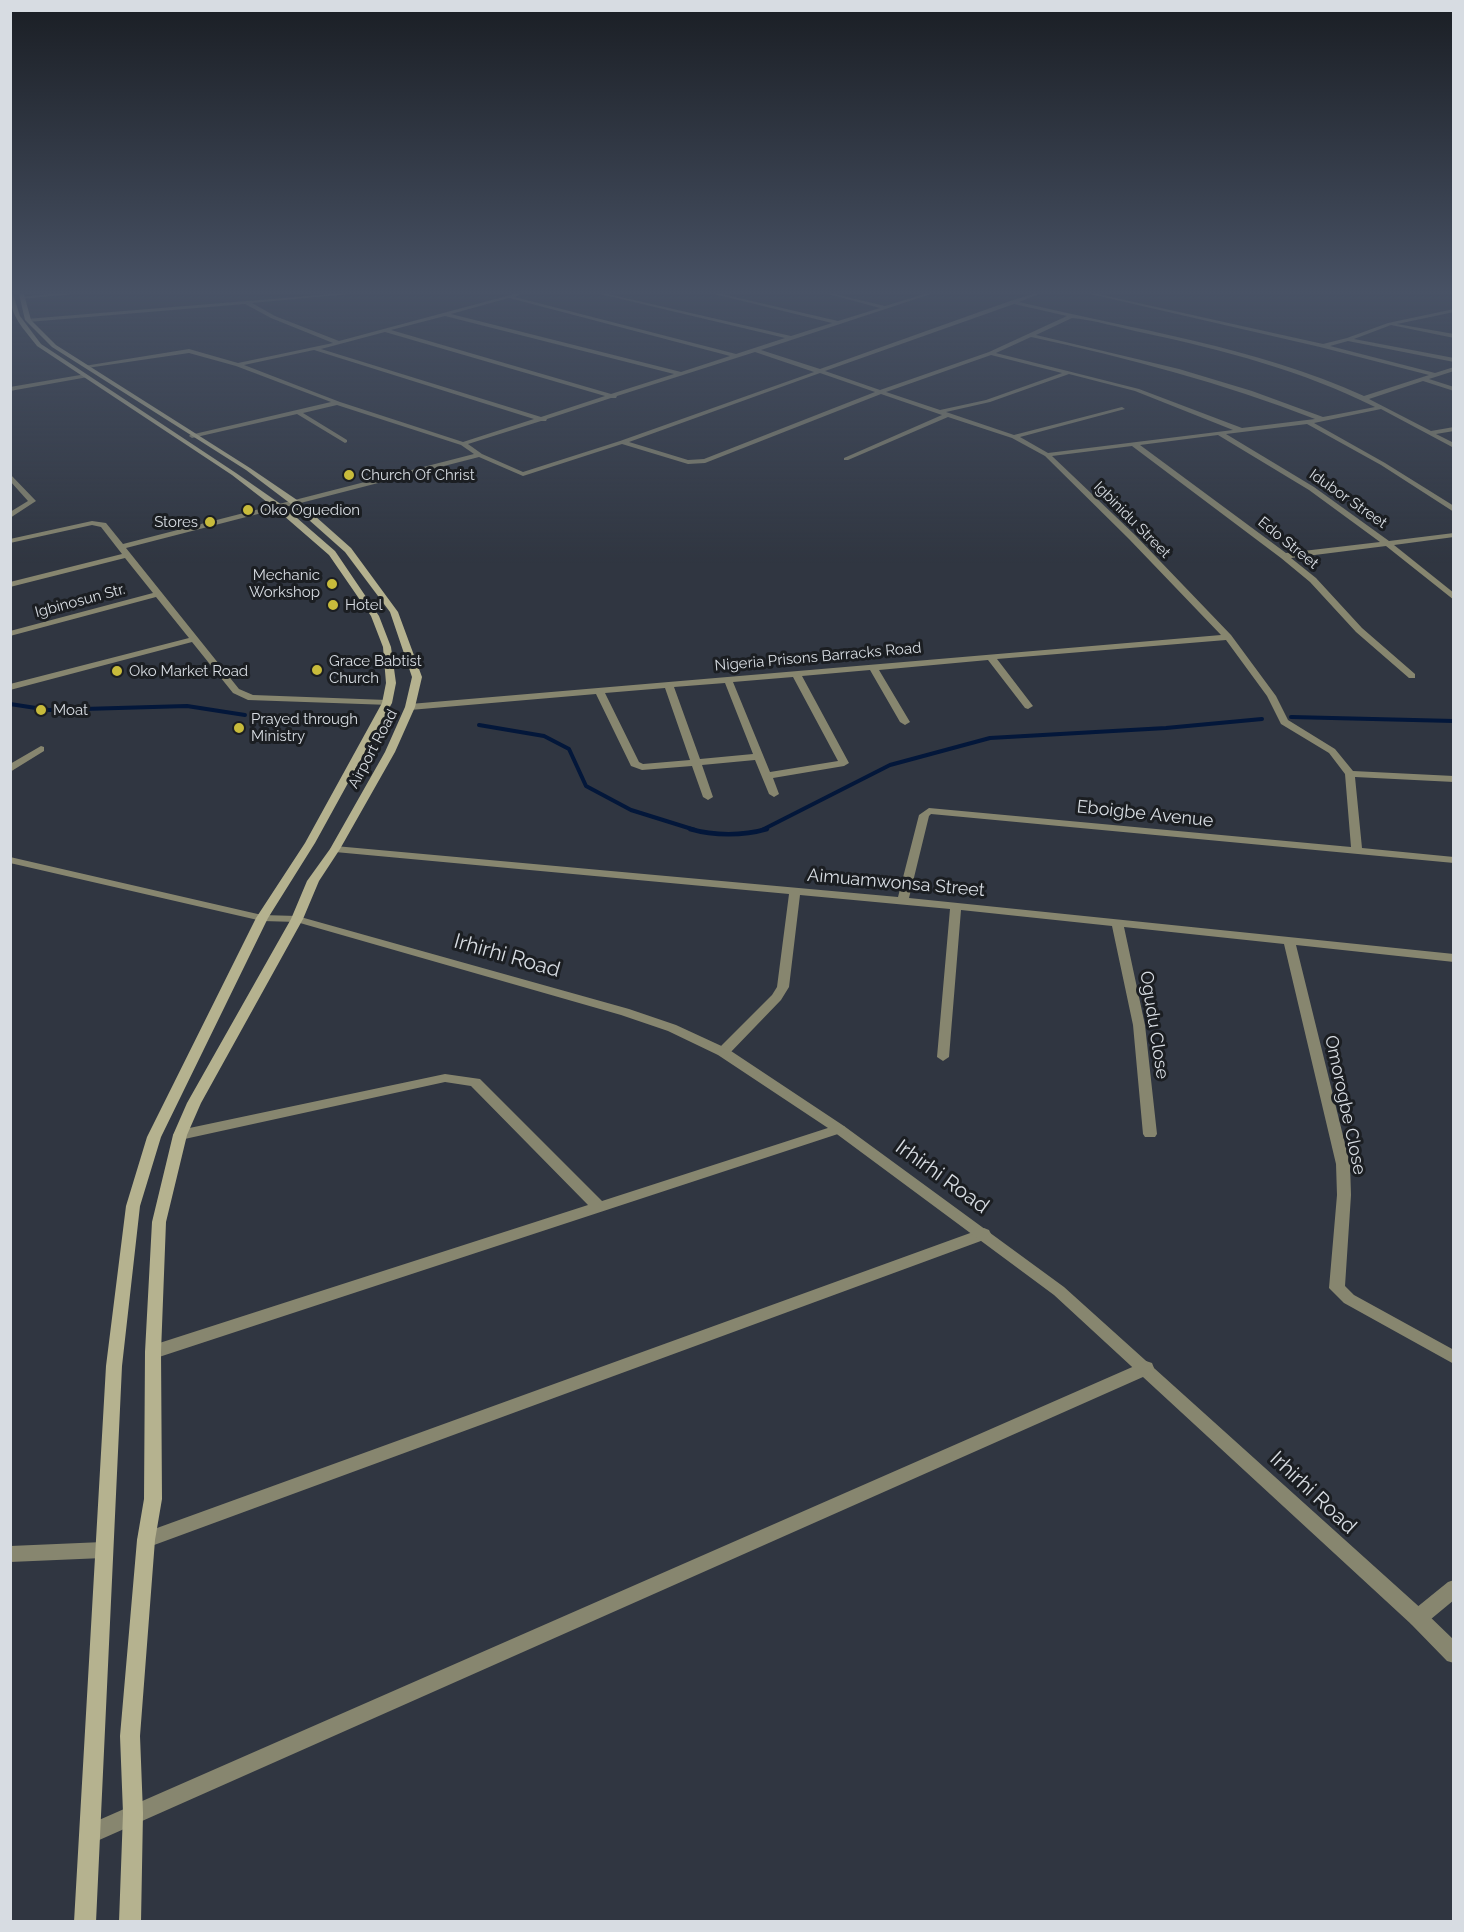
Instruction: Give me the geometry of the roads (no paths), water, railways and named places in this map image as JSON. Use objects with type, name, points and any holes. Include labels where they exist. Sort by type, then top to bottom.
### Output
[{"type":"main road","name":"Airport Road","points":[[85,1922],[114,1366],[133,1206],[154,1137],[262,918],[310,843],[387,703],[392,683],[387,647],[375,616],[332,553],[279,507],[106,384]]},
{"type":"main road","name":"Airport Road","points":[[108,384],[219,451],[294,502],[348,550],[394,612],[417,677],[410,707],[390,752],[335,849],[313,881],[297,919],[194,1102],[180,1136],[159,1222],[153,1352],[153,1499],[146,1540],[130,1736],[133,1813],[130,1922]]},
{"type":"street","points":[[10,389],[31,384]]},
{"type":"street","points":[[288,384],[463,444],[480,455],[523,474],[622,442],[783,384]]},
{"type":"street","points":[[428,384],[544,420]]},
{"type":"street","points":[[570,384],[614,397]]},
{"type":"street","points":[[463,444],[652,384]]},
{"type":"street","name":"Igbinidu Street","points":[[861,384],[1014,437],[1047,455],[1132,537],[1228,637],[1271,696],[1284,722],[1332,751],[1350,774]]},
{"type":"street","points":[[622,442],[688,462],[705,461],[902,384]]},
{"type":"street","points":[[846,459],[946,413],[1036,384]]},
{"type":"street","points":[[1113,384],[1137,390],[1241,430]]},
{"type":"street","points":[[1230,384],[1322,419]]},
{"type":"street","points":[[1329,384],[1454,446]]},
{"type":"street","points":[[1362,399],[1407,384]]},
{"type":"street","points":[[1439,384],[1454,389]]},
{"type":"street","points":[[192,436],[338,403]]},
{"type":"street","points":[[1047,455],[1308,422],[1379,408]]},
{"type":"street","points":[[1014,437],[1122,409]]},
{"type":"street","points":[[297,412],[338,434],[345,441]]},
{"type":"street","points":[[1308,422],[1383,464],[1454,510]]},
{"type":"street","points":[[1429,432],[1454,429]]},
{"type":"street","name":"Idubor Street","points":[[1219,433],[1271,463],[1387,543],[1454,598]]},
{"type":"street","name":"Edo Street","points":[[1135,445],[1313,580],[1359,630],[1412,676]]},
{"type":"street","points":[[10,585],[294,502],[480,455]]},
{"type":"street","points":[[10,476],[32,501],[10,516]]},
{"type":"street","points":[[10,541],[92,523],[103,525],[193,639],[242,696],[387,703]]},
{"type":"street","points":[[1284,556],[1454,535]]},
{"type":"street","name":"Igbinosun Str.","points":[[10,634],[157,594]]},
{"type":"street","name":"Nigeria Prisons Barracks Road","points":[[410,707],[1228,637]]},
{"type":"street","points":[[10,687],[193,639]]},
{"type":"street","points":[[990,657],[1028,706]]},
{"type":"street","points":[[873,667],[905,722]]},
{"type":"street","points":[[766,776],[844,763],[796,674]]},
{"type":"street","points":[[728,680],[774,794]]},
{"type":"street","points":[[669,685],[708,796]]},
{"type":"street","points":[[599,691],[635,764],[642,767],[758,757]]},
{"type":"street","points":[[10,769],[41,749]]},
{"type":"street","points":[[1357,852],[1350,774],[1454,779]]},
{"type":"street","name":"Eboigbe Avenue","points":[[902,902],[924,815],[929,811],[1454,860]]},
{"type":"street","name":"Aimuamwonsa Street","points":[[335,849],[956,906],[1454,958]]},
{"type":"street","name":"Irhirhi Road","points":[[10,860],[262,918],[297,919],[625,1012],[672,1028],[723,1052],[839,1129],[1059,1291],[1146,1368],[1418,1618],[1454,1654]]},
{"type":"street","points":[[723,1052],[777,997],[783,987],[795,892]]},
{"type":"street","points":[[943,1057],[956,906]]},
{"type":"street","name":"Ogudu Close","points":[[1117,922],[1139,1025],[1150,1134]]},
{"type":"street","name":"Omorogbe Close","points":[[1289,940],[1343,1164],[1344,1195],[1338,1288],[1349,1299],[1454,1358]]},
{"type":"street","points":[[180,1136],[445,1078],[474,1082],[599,1207]]},
{"type":"street","points":[[153,1352],[839,1129]]},
{"type":"street","points":[[146,1540],[984,1234]]},
{"type":"street","points":[[90,1834],[133,1813],[1146,1368]]},
{"type":"street","points":[[10,1554],[103,1550]]},
{"type":"street","points":[[1418,1618],[1454,1588]]},
{"type":"waterway","points":[[10,704],[49,710],[187,706],[245,715]]},
{"type":"waterway","points":[[1291,717],[1454,721]]},
{"type":"waterway","points":[[762,830],[890,765],[990,738],[1166,728],[1262,719]]},
{"type":"waterway","points":[[479,725],[544,736],[569,749],[586,786],[631,810],[695,830]]},
{"type":"waterway","points":[[690,829],[728,834],[767,829]]},
{"type":"place","name":"Church Of Christ","points":[[349,475]]},
{"type":"place","name":"Oko Oguedion","points":[[248,510]]},
{"type":"place","name":"Stores","points":[[210,522]]},
{"type":"place","name":"Mechanic Workshop","points":[[332,584]]},
{"type":"place","name":"Hotel","points":[[333,605]]},
{"type":"place","name":"Grace Babtist Church","points":[[317,670]]},
{"type":"place","name":"Oko Market Road","points":[[117,671]]},
{"type":"place","name":"Moat","points":[[41,710]]},
{"type":"place","name":"Prayed through Ministry","points":[[239,728]]}]
